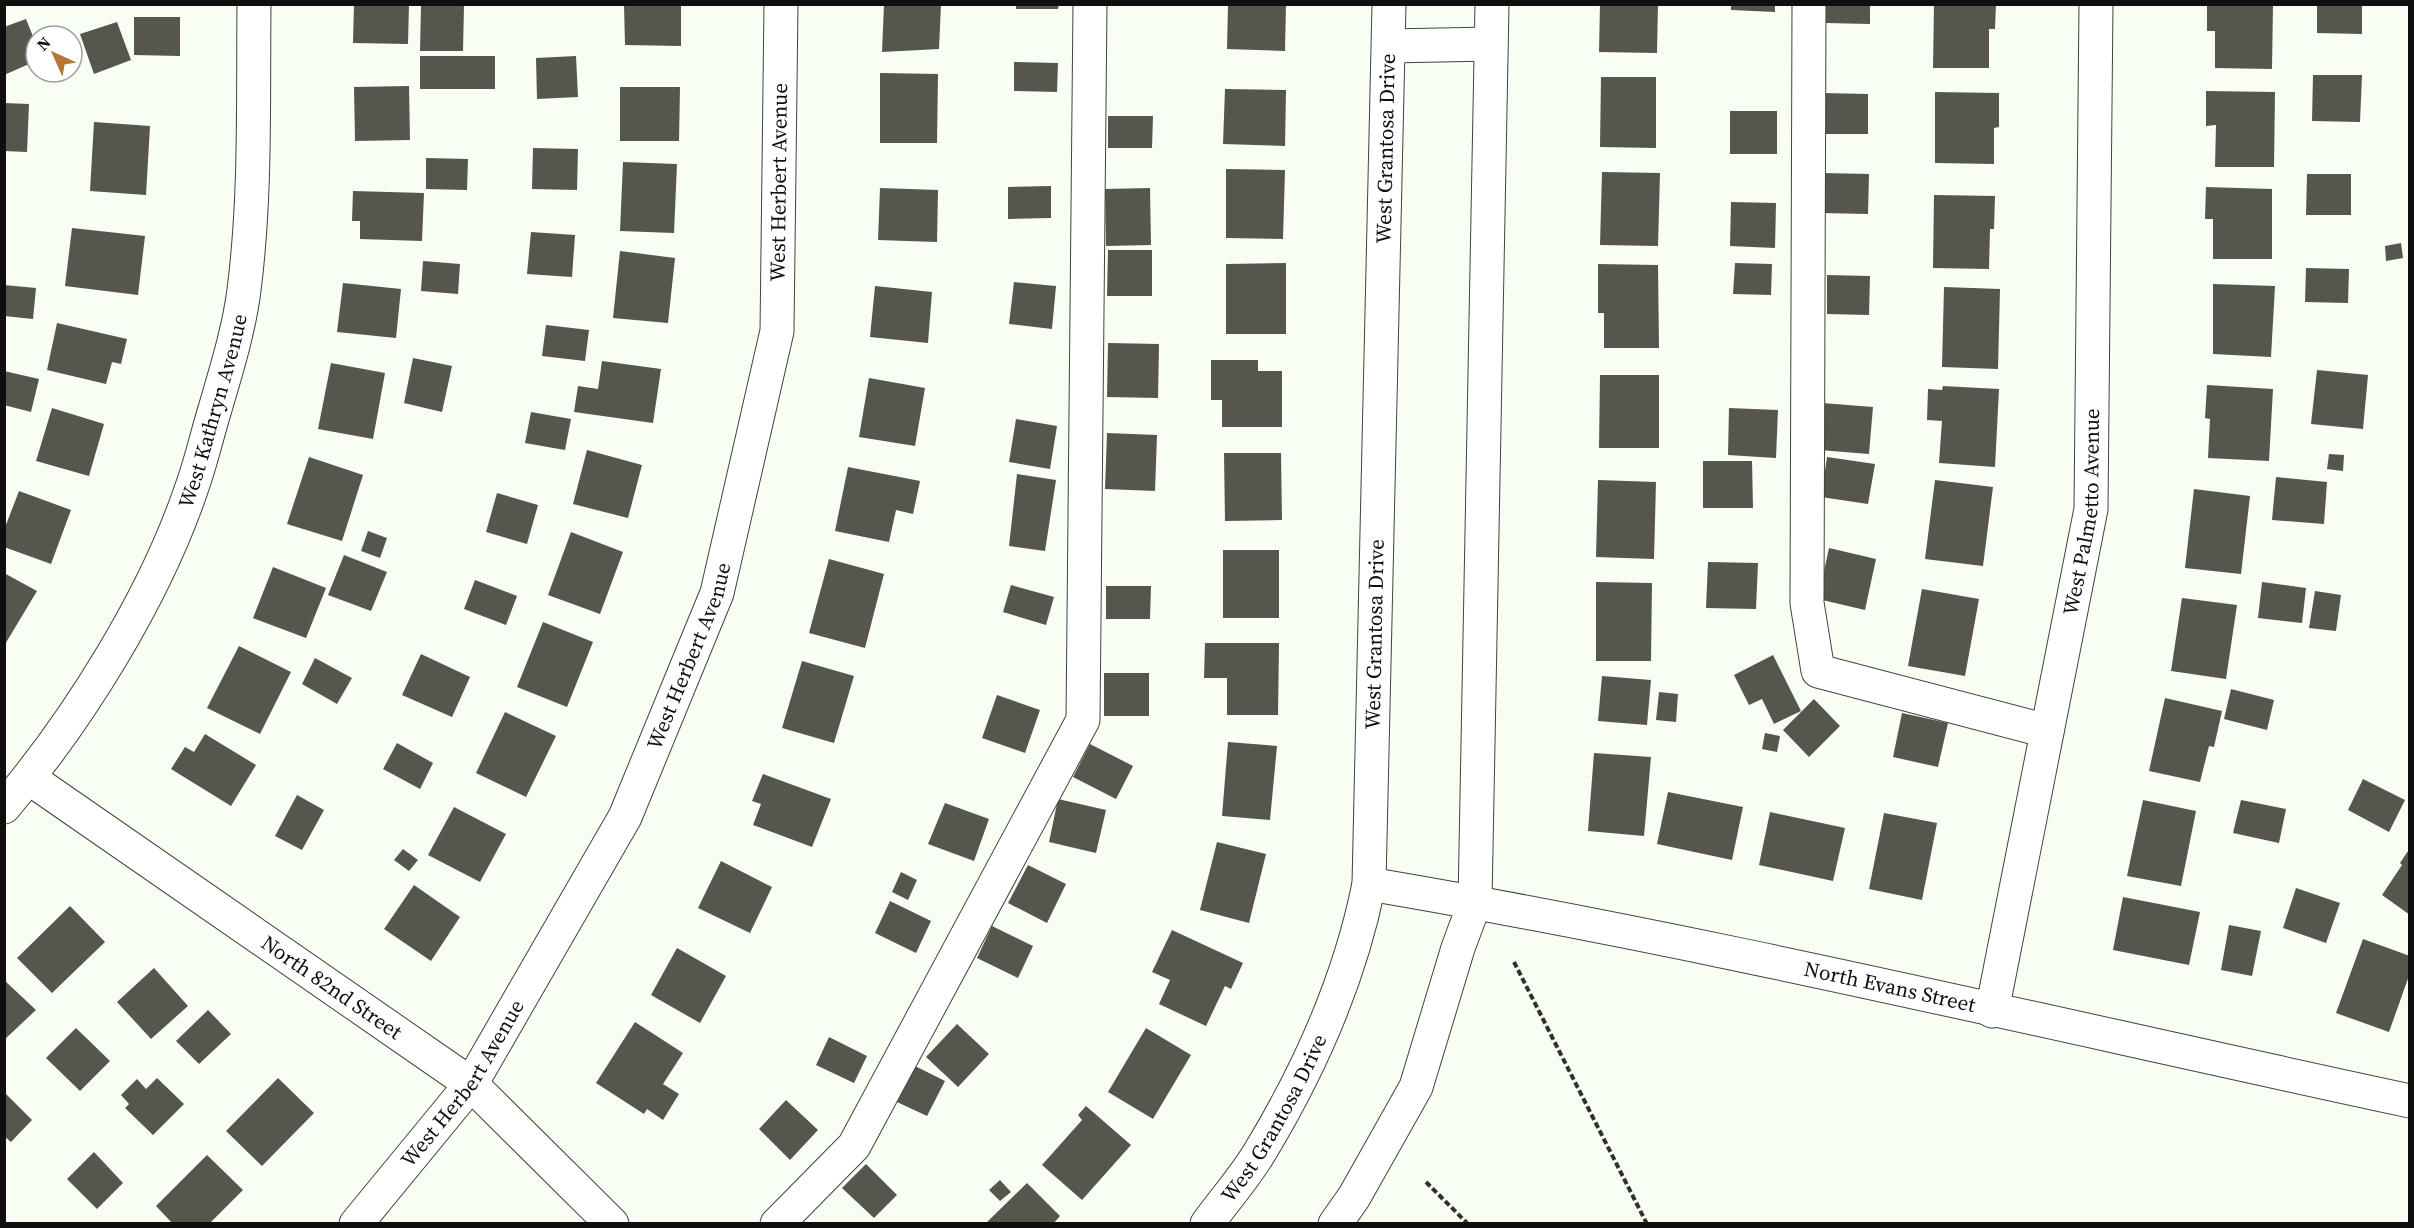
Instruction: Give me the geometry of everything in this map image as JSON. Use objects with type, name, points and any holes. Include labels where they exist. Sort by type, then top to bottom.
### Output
[{"type":"street","name":"West Kathryn Avenue","points":[[4,807],[29,778],[106,665],[150,585],[191,489],[224,378],[244,292],[252,204],[254,4]]},
{"type":"street","name":"West Herbert Avenue","points":[[356,1224],[471,1084],[625,817],[717,593],[777,331],[780,4]]},
{"type":"street","points":[[777,1224],[854,1146],[1083,720],[1090,4]]},
{"type":"street","name":"West Grantosa Drive","points":[[1207,1224],[1260,1152],[1311,1059],[1340,989],[1361,923],[1369,884],[1389,4]]},
{"type":"street","points":[[1335,1224],[1354,1197],[1416,1087],[1458,948],[1475,902],[1492,4]]},
{"type":"street","points":[[1809,4],[1807,603],[1818,671],[2047,731]]},
{"type":"street","name":"West Palmetto Avenue","points":[[1992,1011],[2091,509],[2096,4]]},
{"type":"street","points":[[1389,46],[1491,44]]},
{"type":"street","name":"North 82nd Street","points":[[29,778],[471,1084],[612,1224]]},
{"type":"street","name":"North Evans Street","points":[[1369,884],[1475,902],[2409,1101]]},
{"type":"path","points":[[1514,962],[1647,1224]]},
{"type":"path","points":[[1426,1182],[1468,1224]]},
{"type":"building","points":[[354,4],[409,4],[408,44],[353,43]]},
{"type":"building","points":[[624,4],[681,4],[681,46],[625,45]]},
{"type":"building","points":[[884,4],[941,4],[939,49],[882,52]]},
{"type":"building","points":[[1016,4],[1059,4],[1058,9],[1016,9]]},
{"type":"building","points":[[1228,4],[1286,4],[1285,51],[1227,49]]},
{"type":"building","points":[[1600,4],[1658,4],[1657,53],[1599,52]]},
{"type":"building","points":[[1731,4],[1775,4],[1775,12],[1731,10]]},
{"type":"building","points":[[1826,4],[1870,4],[1870,24],[1826,23]]},
{"type":"building","points":[[1934,4],[1996,4],[1995,29],[1989,29],[1989,68],[1933,68]]},
{"type":"building","points":[[2207,4],[2273,4],[2272,69],[2215,68],[2215,31],[2207,31]]},
{"type":"building","points":[[2317,4],[2362,4],[2362,34],[2317,33]]},
{"type":"building","points":[[421,6],[464,6],[463,51],[420,51]]},
{"type":"building","points":[[134,17],[180,17],[180,56],[134,55]]},
{"type":"building","points":[[26,19],[28,24],[24,24],[24,66],[4,75],[4,27]]},
{"type":"building","points":[[117,22],[131,60],[94,74],[84,45],[84,33]]},
{"type":"building","points":[[420,56],[495,56],[495,89],[420,89]]},
{"type":"building","points":[[576,56],[578,97],[537,99],[536,58]]},
{"type":"building","points":[[1014,62],[1058,63],[1057,92],[1014,91]]},
{"type":"building","points":[[880,73],[938,74],[937,143],[880,143]]},
{"type":"building","points":[[2313,75],[2362,75],[2360,122],[2312,121]]},
{"type":"building","points":[[1601,77],[1656,77],[1656,148],[1600,147]]},
{"type":"building","points":[[409,86],[410,140],[355,141],[354,87]]},
{"type":"building","points":[[620,87],[680,87],[679,141],[620,141]]},
{"type":"building","points":[[1225,89],[1286,90],[1285,146],[1223,144]]},
{"type":"building","points":[[2206,91],[2275,92],[2274,167],[2215,167],[2216,125],[2206,126]]},
{"type":"building","points":[[1935,92],[1999,93],[1999,127],[1994,128],[1994,164],[1935,163]]},
{"type":"building","points":[[1822,93],[1868,94],[1868,134],[1821,134]]},
{"type":"building","points":[[4,103],[29,104],[27,152],[4,151]]},
{"type":"building","points":[[1730,111],[1777,111],[1777,154],[1730,154]]},
{"type":"building","points":[[1108,116],[1153,116],[1152,148],[1108,148]]},
{"type":"building","points":[[94,122],[150,126],[146,195],[90,191]]},
{"type":"building","points":[[533,148],[578,149],[577,190],[532,189]]},
{"type":"building","points":[[426,158],[468,159],[467,190],[426,189]]},
{"type":"building","points":[[623,162],[677,164],[674,233],[620,231]]},
{"type":"building","points":[[1226,169],[1285,170],[1283,239],[1226,238]]},
{"type":"building","points":[[1602,172],[1660,173],[1658,246],[1600,245]]},
{"type":"building","points":[[1822,173],[1869,174],[1868,214],[1822,213]]},
{"type":"building","points":[[2307,174],[2351,174],[2351,215],[2306,215]]},
{"type":"building","points":[[1051,186],[1051,218],[1008,219],[1008,187]]},
{"type":"building","points":[[2206,187],[2272,189],[2272,259],[2213,259],[2213,219],[2205,219]]},
{"type":"building","points":[[880,188],[938,190],[937,242],[878,240]]},
{"type":"building","points":[[1150,188],[1151,245],[1106,246],[1105,189]]},
{"type":"building","points":[[353,191],[424,193],[422,241],[360,239],[360,221],[352,221]]},
{"type":"building","points":[[1934,195],[1995,196],[1994,229],[1990,229],[1989,269],[1933,268]]},
{"type":"building","points":[[1731,202],[1776,203],[1775,248],[1730,246]]},
{"type":"building","points":[[72,228],[145,236],[138,295],[65,286]]},
{"type":"building","points":[[531,232],[575,235],[572,277],[527,274]]},
{"type":"building","points":[[2401,243],[2403,258],[2386,261],[2385,246]]},
{"type":"building","points":[[1108,250],[1152,250],[1152,296],[1107,296]]},
{"type":"building","points":[[620,251],[675,258],[668,323],[613,318]]},
{"type":"building","points":[[423,261],[460,264],[458,294],[421,291]]},
{"type":"building","points":[[1286,263],[1286,334],[1226,334],[1226,264]]},
{"type":"building","points":[[1735,263],[1772,264],[1771,295],[1733,294]]},
{"type":"building","points":[[1598,264],[1658,265],[1659,348],[1604,348],[1604,313],[1598,313]]},
{"type":"building","points":[[2306,268],[2349,269],[2348,303],[2305,302]]},
{"type":"building","points":[[1827,275],[1870,276],[1869,315],[1827,314]]},
{"type":"building","points":[[1014,282],[1056,286],[1052,329],[1009,324]]},
{"type":"building","points":[[343,283],[401,289],[396,338],[337,332]]},
{"type":"building","points":[[2213,284],[2275,286],[2271,357],[2213,354]]},
{"type":"building","points":[[4,285],[36,288],[33,319],[4,316]]},
{"type":"building","points":[[875,286],[932,292],[928,343],[870,337]]},
{"type":"building","points":[[1944,287],[2000,289],[1998,369],[1942,367]]},
{"type":"building","points":[[57,323],[127,339],[121,364],[112,362],[106,384],[47,370]]},
{"type":"building","points":[[546,325],[589,330],[585,361],[542,356]]},
{"type":"building","points":[[1108,343],[1159,344],[1158,398],[1107,397]]},
{"type":"building","points":[[413,358],[452,366],[442,412],[404,403]]},
{"type":"building","points":[[1211,360],[1258,360],[1258,371],[1282,371],[1282,427],[1222,427],[1222,400],[1211,400]]},
{"type":"building","points":[[602,361],[661,369],[653,423],[574,412],[578,386],[598,389]]},
{"type":"building","points":[[331,363],[385,373],[373,439],[318,429]]},
{"type":"building","points":[[2317,370],[2368,375],[2363,429],[2311,424]]},
{"type":"building","points":[[4,371],[39,379],[31,412],[4,405]]},
{"type":"building","points":[[1600,375],[1659,375],[1659,448],[1599,448]]},
{"type":"building","points":[[869,378],[925,388],[915,446],[859,437]]},
{"type":"building","points":[[2207,385],[2273,389],[2269,461],[2208,458],[2210,419],[2205,418]]},
{"type":"building","points":[[1943,386],[1999,389],[1995,467],[1939,463],[1942,421],[1927,420],[1928,389],[1942,390]]},
{"type":"building","points":[[1822,403],[1873,407],[1869,454],[1819,450]]},
{"type":"building","points":[[52,408],[104,424],[89,476],[36,461]]},
{"type":"building","points":[[1729,408],[1778,410],[1776,458],[1728,455]]},
{"type":"building","points":[[531,412],[571,419],[565,450],[525,443]]},
{"type":"building","points":[[1016,419],[1057,426],[1050,469],[1009,462]]},
{"type":"building","points":[[1107,433],[1157,435],[1155,491],[1105,489]]},
{"type":"building","points":[[587,450],[642,465],[628,518],[573,504]]},
{"type":"building","points":[[1224,453],[1281,453],[1282,520],[1225,521]]},
{"type":"building","points":[[2329,454],[2344,455],[2343,471],[2327,469]]},
{"type":"building","points":[[309,457],[363,475],[342,541],[287,524]]},
{"type":"building","points":[[1827,457],[1875,464],[1868,504],[1821,497]]},
{"type":"building","points":[[1703,461],[1752,461],[1753,508],[1703,508]]},
{"type":"building","points":[[848,467],[920,481],[913,514],[896,510],[889,542],[835,531]]},
{"type":"building","points":[[1017,474],[1056,480],[1045,551],[1009,546]]},
{"type":"building","points":[[2276,477],[2327,482],[2324,524],[2272,520]]},
{"type":"building","points":[[1598,480],[1656,482],[1654,559],[1596,557]]},
{"type":"building","points":[[1935,480],[1993,487],[1983,566],[1925,559]]},
{"type":"building","points":[[2194,489],[2250,496],[2241,574],[2185,568]]},
{"type":"building","points":[[19,491],[71,510],[51,564],[4,547],[4,530]]},
{"type":"building","points":[[497,493],[538,505],[527,544],[486,532]]},
{"type":"building","points":[[368,531],[387,538],[380,558],[361,551]]},
{"type":"building","points":[[571,532],[623,552],[600,614],[548,595]]},
{"type":"building","points":[[1829,548],[1876,559],[1865,610],[1818,599]]},
{"type":"building","points":[[1223,550],[1279,550],[1279,618],[1223,618]]},
{"type":"building","points":[[344,555],[387,572],[371,611],[328,595]]},
{"type":"building","points":[[829,559],[884,574],[865,648],[809,633]]},
{"type":"building","points":[[1708,562],[1758,563],[1756,609],[1706,608]]},
{"type":"building","points":[[273,567],[326,588],[306,638],[253,618]]},
{"type":"building","points":[[4,573],[37,591],[4,646]]},
{"type":"building","points":[[475,580],[517,596],[506,625],[464,609]]},
{"type":"building","points":[[1596,582],[1652,583],[1651,661],[1596,661]]},
{"type":"building","points":[[2262,582],[2306,588],[2302,623],[2258,618]]},
{"type":"building","points":[[1011,585],[1054,597],[1046,625],[1003,612]]},
{"type":"building","points":[[1106,586],[1151,586],[1150,619],[1106,619]]},
{"type":"building","points":[[1922,589],[1979,599],[1965,676],[1908,666]]},
{"type":"building","points":[[2315,591],[2341,595],[2336,631],[2309,628]]},
{"type":"building","points":[[2182,598],[2237,605],[2226,679],[2171,671]]},
{"type":"building","points":[[543,622],[593,642],[567,707],[517,687]]},
{"type":"building","points":[[1205,643],[1279,643],[1278,715],[1227,715],[1227,678],[1204,678]]},
{"type":"building","points":[[239,646],[291,672],[260,734],[207,708]]},
{"type":"building","points":[[421,654],[470,677],[452,717],[402,695]]},
{"type":"building","points":[[1773,655],[1801,711],[1774,724],[1762,699],[1749,705],[1734,675]]},
{"type":"building","points":[[315,658],[352,678],[337,704],[302,684]]},
{"type":"building","points":[[802,661],[854,676],[834,743],[782,728]]},
{"type":"building","points":[[1104,673],[1149,673],[1149,716],[1104,716]]},
{"type":"building","points":[[1602,676],[1651,680],[1647,725],[1598,721]]},
{"type":"building","points":[[2231,689],[2274,700],[2267,730],[2224,719]]},
{"type":"building","points":[[1659,692],[1678,694],[1676,722],[1656,720]]},
{"type":"building","points":[[997,695],[1040,710],[1025,753],[982,738]]},
{"type":"building","points":[[2165,698],[2222,711],[2214,747],[2209,746],[2200,782],[2149,771]]},
{"type":"building","points":[[1814,699],[1840,726],[1809,757],[1783,730]]},
{"type":"building","points":[[505,712],[556,736],[526,797],[476,773]]},
{"type":"building","points":[[1902,713],[1948,723],[1938,767],[1893,757]]},
{"type":"building","points":[[1765,733],[1780,736],[1777,752],[1762,749]]},
{"type":"building","points":[[205,734],[256,765],[231,806],[171,769],[185,747],[194,752]]},
{"type":"building","points":[[1228,742],[1277,746],[1270,820],[1222,816]]},
{"type":"building","points":[[397,743],[433,763],[420,789],[383,769]]},
{"type":"building","points":[[1090,744],[1133,766],[1116,799],[1073,777]]},
{"type":"building","points":[[1594,753],[1651,757],[1644,836],[1588,831]]},
{"type":"building","points":[[763,774],[831,799],[812,847],[753,825],[761,804],[752,801]]},
{"type":"building","points":[[2363,779],[2405,800],[2389,832],[2348,810]]},
{"type":"building","points":[[1668,792],[1743,807],[1732,860],[1657,844]]},
{"type":"building","points":[[297,795],[324,810],[302,850],[275,836]]},
{"type":"building","points":[[1058,799],[1106,810],[1096,853],[1049,842]]},
{"type":"building","points":[[2143,800],[2196,811],[2181,886],[2127,876]]},
{"type":"building","points":[[2241,800],[2286,809],[2279,843],[2233,833]]},
{"type":"building","points":[[945,803],[989,819],[974,861],[928,844]]},
{"type":"building","points":[[454,807],[506,834],[480,882],[428,855]]},
{"type":"building","points":[[1770,812],[1845,828],[1833,881],[1759,865]]},
{"type":"building","points":[[1884,813],[1937,823],[1922,900],[1869,889]]},
{"type":"building","points":[[1217,842],[1266,854],[1249,923],[1200,910]]},
{"type":"building","points":[[2410,848],[2410,915],[2382,895],[2402,865],[2400,863]]},
{"type":"building","points":[[403,849],[418,860],[409,871],[394,860]]},
{"type":"building","points":[[721,861],[772,887],[750,933],[698,908]]},
{"type":"building","points":[[1028,865],[1066,884],[1047,923],[1008,903]]},
{"type":"building","points":[[901,872],[917,880],[908,900],[892,892]]},
{"type":"building","points":[[414,885],[460,917],[431,961],[384,929]]},
{"type":"building","points":[[2296,888],[2340,903],[2326,943],[2283,928]]},
{"type":"building","points":[[2123,897],[2200,912],[2189,965],[2113,950]]},
{"type":"building","points":[[890,901],[931,921],[916,953],[875,933]]},
{"type":"building","points":[[70,906],[105,942],[52,993],[17,958]]},
{"type":"building","points":[[2229,925],[2261,931],[2252,976],[2221,970]]},
{"type":"building","points":[[992,926],[1033,946],[1018,978],[977,958]]},
{"type":"building","points":[[1172,930],[1243,963],[1231,989],[1225,986],[1206,1026],[1159,1004],[1170,980],[1152,972]]},
{"type":"building","points":[[2363,939],[2410,956],[2410,973],[2389,1032],[2336,1013]]},
{"type":"building","points":[[677,948],[726,976],[700,1023],[651,995]]},
{"type":"building","points":[[154,968],[188,1006],[151,1039],[117,1002]]},
{"type":"building","points":[[4,980],[36,1010],[4,1040]]},
{"type":"building","points":[[208,1010],[231,1034],[199,1064],[176,1041]]},
{"type":"building","points":[[635,1022],[683,1053],[663,1084],[679,1094],[663,1120],[647,1109],[644,1114],[596,1083]]},
{"type":"building","points":[[957,1024],[989,1054],[958,1087],[926,1057]]},
{"type":"building","points":[[76,1028],[110,1061],[80,1091],[46,1058]]},
{"type":"building","points":[[1146,1028],[1191,1055],[1153,1119],[1108,1092]]},
{"type":"building","points":[[829,1037],[867,1056],[854,1083],[816,1065]]},
{"type":"building","points":[[915,1066],[945,1081],[927,1116],[897,1102]]},
{"type":"building","points":[[157,1078],[184,1104],[153,1135],[125,1108],[129,1104],[121,1095],[137,1079],[146,1089]]},
{"type":"building","points":[[278,1078],[314,1113],[262,1166],[226,1131]]},
{"type":"building","points":[[4,1092],[32,1120],[11,1142],[4,1136]]},
{"type":"building","points":[[786,1100],[818,1130],[790,1160],[759,1129]]},
{"type":"building","points":[[1086,1106],[1131,1145],[1082,1200],[1042,1165],[1082,1120],[1078,1115]]},
{"type":"building","points":[[94,1152],[123,1183],[97,1209],[67,1179]]},
{"type":"building","points":[[207,1155],[243,1190],[209,1224],[173,1224],[156,1206]]},
{"type":"building","points":[[866,1164],[897,1195],[874,1218],[842,1188]]},
{"type":"building","points":[[1000,1180],[1011,1192],[1000,1201],[989,1190]]},
{"type":"building","points":[[1027,1183],[1060,1216],[1053,1224],[985,1224]]}]
